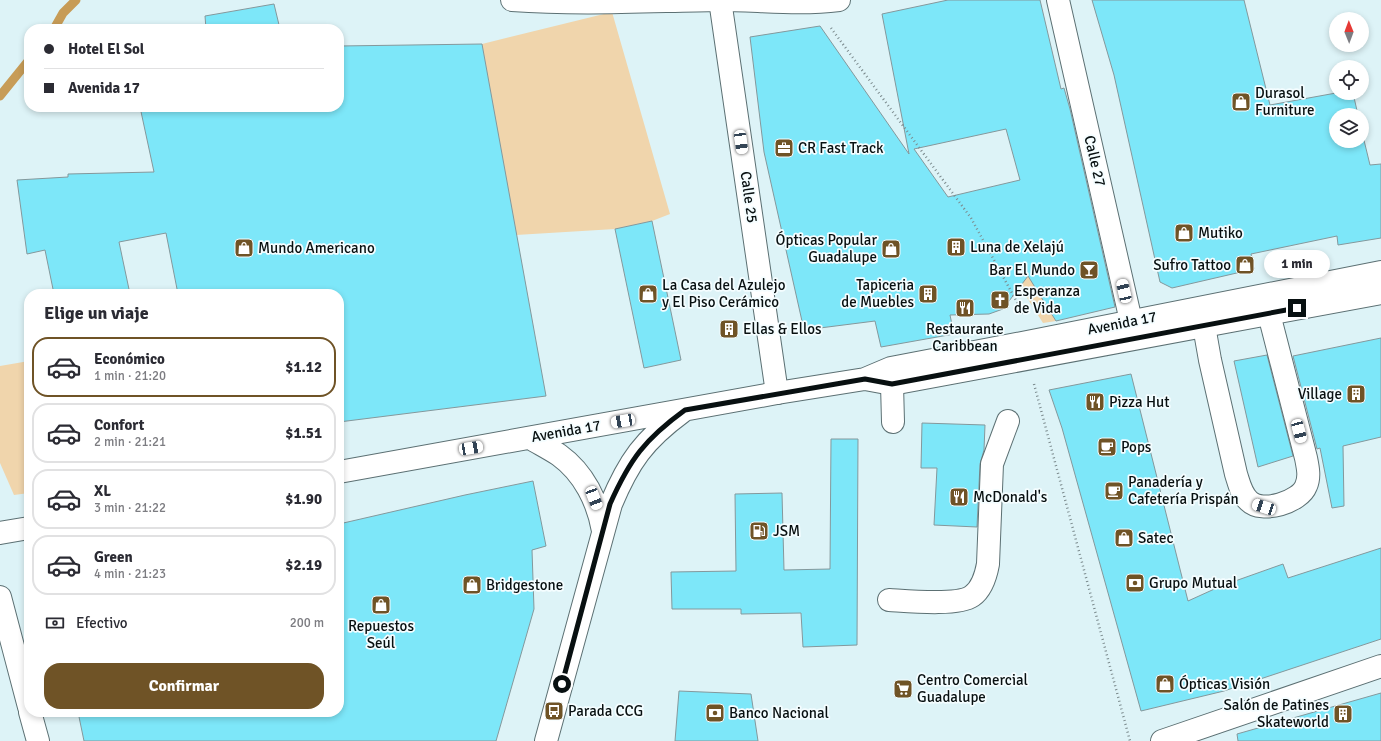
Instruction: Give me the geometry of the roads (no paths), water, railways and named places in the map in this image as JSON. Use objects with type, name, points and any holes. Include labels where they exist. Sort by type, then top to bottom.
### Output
[{"type":"main road","points":[[512,0],[546,3],[720,0],[784,2],[839,0]]},
{"type":"main road","name":"Calle 25","points":[[720,0],[777,393]]},
{"type":"main road","name":"Calle 27","points":[[1058,0],[1131,321]]},
{"type":"main road","name":"Avenida 17","points":[[865,379],[892,384],[1024,351],[1131,321],[1381,272]]},
{"type":"main road","name":"Avenida 17","points":[[344,471],[777,393],[865,379],[891,368],[1204,326],[1381,293]]},
{"type":"main road","points":[[1204,326],[1213,375],[1236,474],[1242,491],[1250,502],[1264,507],[1281,505],[1297,497],[1306,487],[1309,474],[1268,314]]},
{"type":"main road","points":[[892,384],[893,422]]},
{"type":"main road","points":[[546,741],[610,504],[622,477],[634,458],[665,424],[685,410]]},
{"type":"main road","points":[[889,600],[948,602],[971,597],[978,590],[986,575],[989,554],[992,464],[1008,421]]},
{"type":"main road","points":[[530,438],[560,456],[574,468],[585,482],[594,498],[600,515],[603,532]]},
{"type":"main road","points":[[0,533],[24,529]]},
{"type":"main road","points":[[0,597],[24,688]]},
{"type":"main road","points":[[1162,741],[1381,666]]},
{"type":"main road","points":[[31,717],[38,741]]},
{"type":"waterway","points":[[57,24],[63,13],[76,0]]},
{"type":"waterway","points":[[0,96],[24,66]]},
{"type":"place","name":"Durasol Furniture","points":[[1241,102]]},
{"type":"place","name":"CR Fast Track","points":[[784,148]]},
{"type":"place","name":"Mutiko","points":[[1184,233]]},
{"type":"place","name":"Luna de Xelajú","points":[[956,247]]},
{"type":"place","name":"Mundo Americano","points":[[244,248]]},
{"type":"place","name":"Ópticas Popular Guadalupe","points":[[891,249]]},
{"type":"place","name":"Sufro Tattoo","points":[[1245,265]]},
{"type":"place","name":"Bar El Mundo","points":[[1089,270]]},
{"type":"place","name":"La Casa del Azulejo y El Piso Cerámico","points":[[648,294]]},
{"type":"place","name":"Tapiceria de Muebles","points":[[928,294]]},
{"type":"place","name":"Esperanza de Vida","points":[[1000,300]]},
{"type":"place","name":"Restaurante Caribbean","points":[[965,308]]},
{"type":"place","name":"Ellas & Ellos","points":[[729,329]]},
{"type":"place","name":"Village","points":[[1356,394]]},
{"type":"place","name":"Pizza Hut","points":[[1095,402]]},
{"type":"place","name":"Pops","points":[[1107,447]]},
{"type":"place","name":"Panadería y Cafetería Prispán","points":[[1114,491]]},
{"type":"place","name":"McDonald's","points":[[959,497]]},
{"type":"place","name":"JSM","points":[[759,531]]},
{"type":"place","name":"Satec","points":[[1124,538]]},
{"type":"place","name":"Grupo Mutual","points":[[1135,583]]},
{"type":"place","name":"Bridgestone","points":[[472,585]]},
{"type":"place","name":"Repuestos Seúl","points":[[381,605]]},
{"type":"place","name":"Ópticas Visión","points":[[1165,684]]},
{"type":"place","name":"Centro Comercial Guadalupe","points":[[903,689]]},
{"type":"place","name":"Parada CCG","points":[[554,711]]},
{"type":"place","name":"Banco Nacional","points":[[715,713]]},
{"type":"place","name":"Salón de Patines Skateworld","points":[[1343,714]]}]
